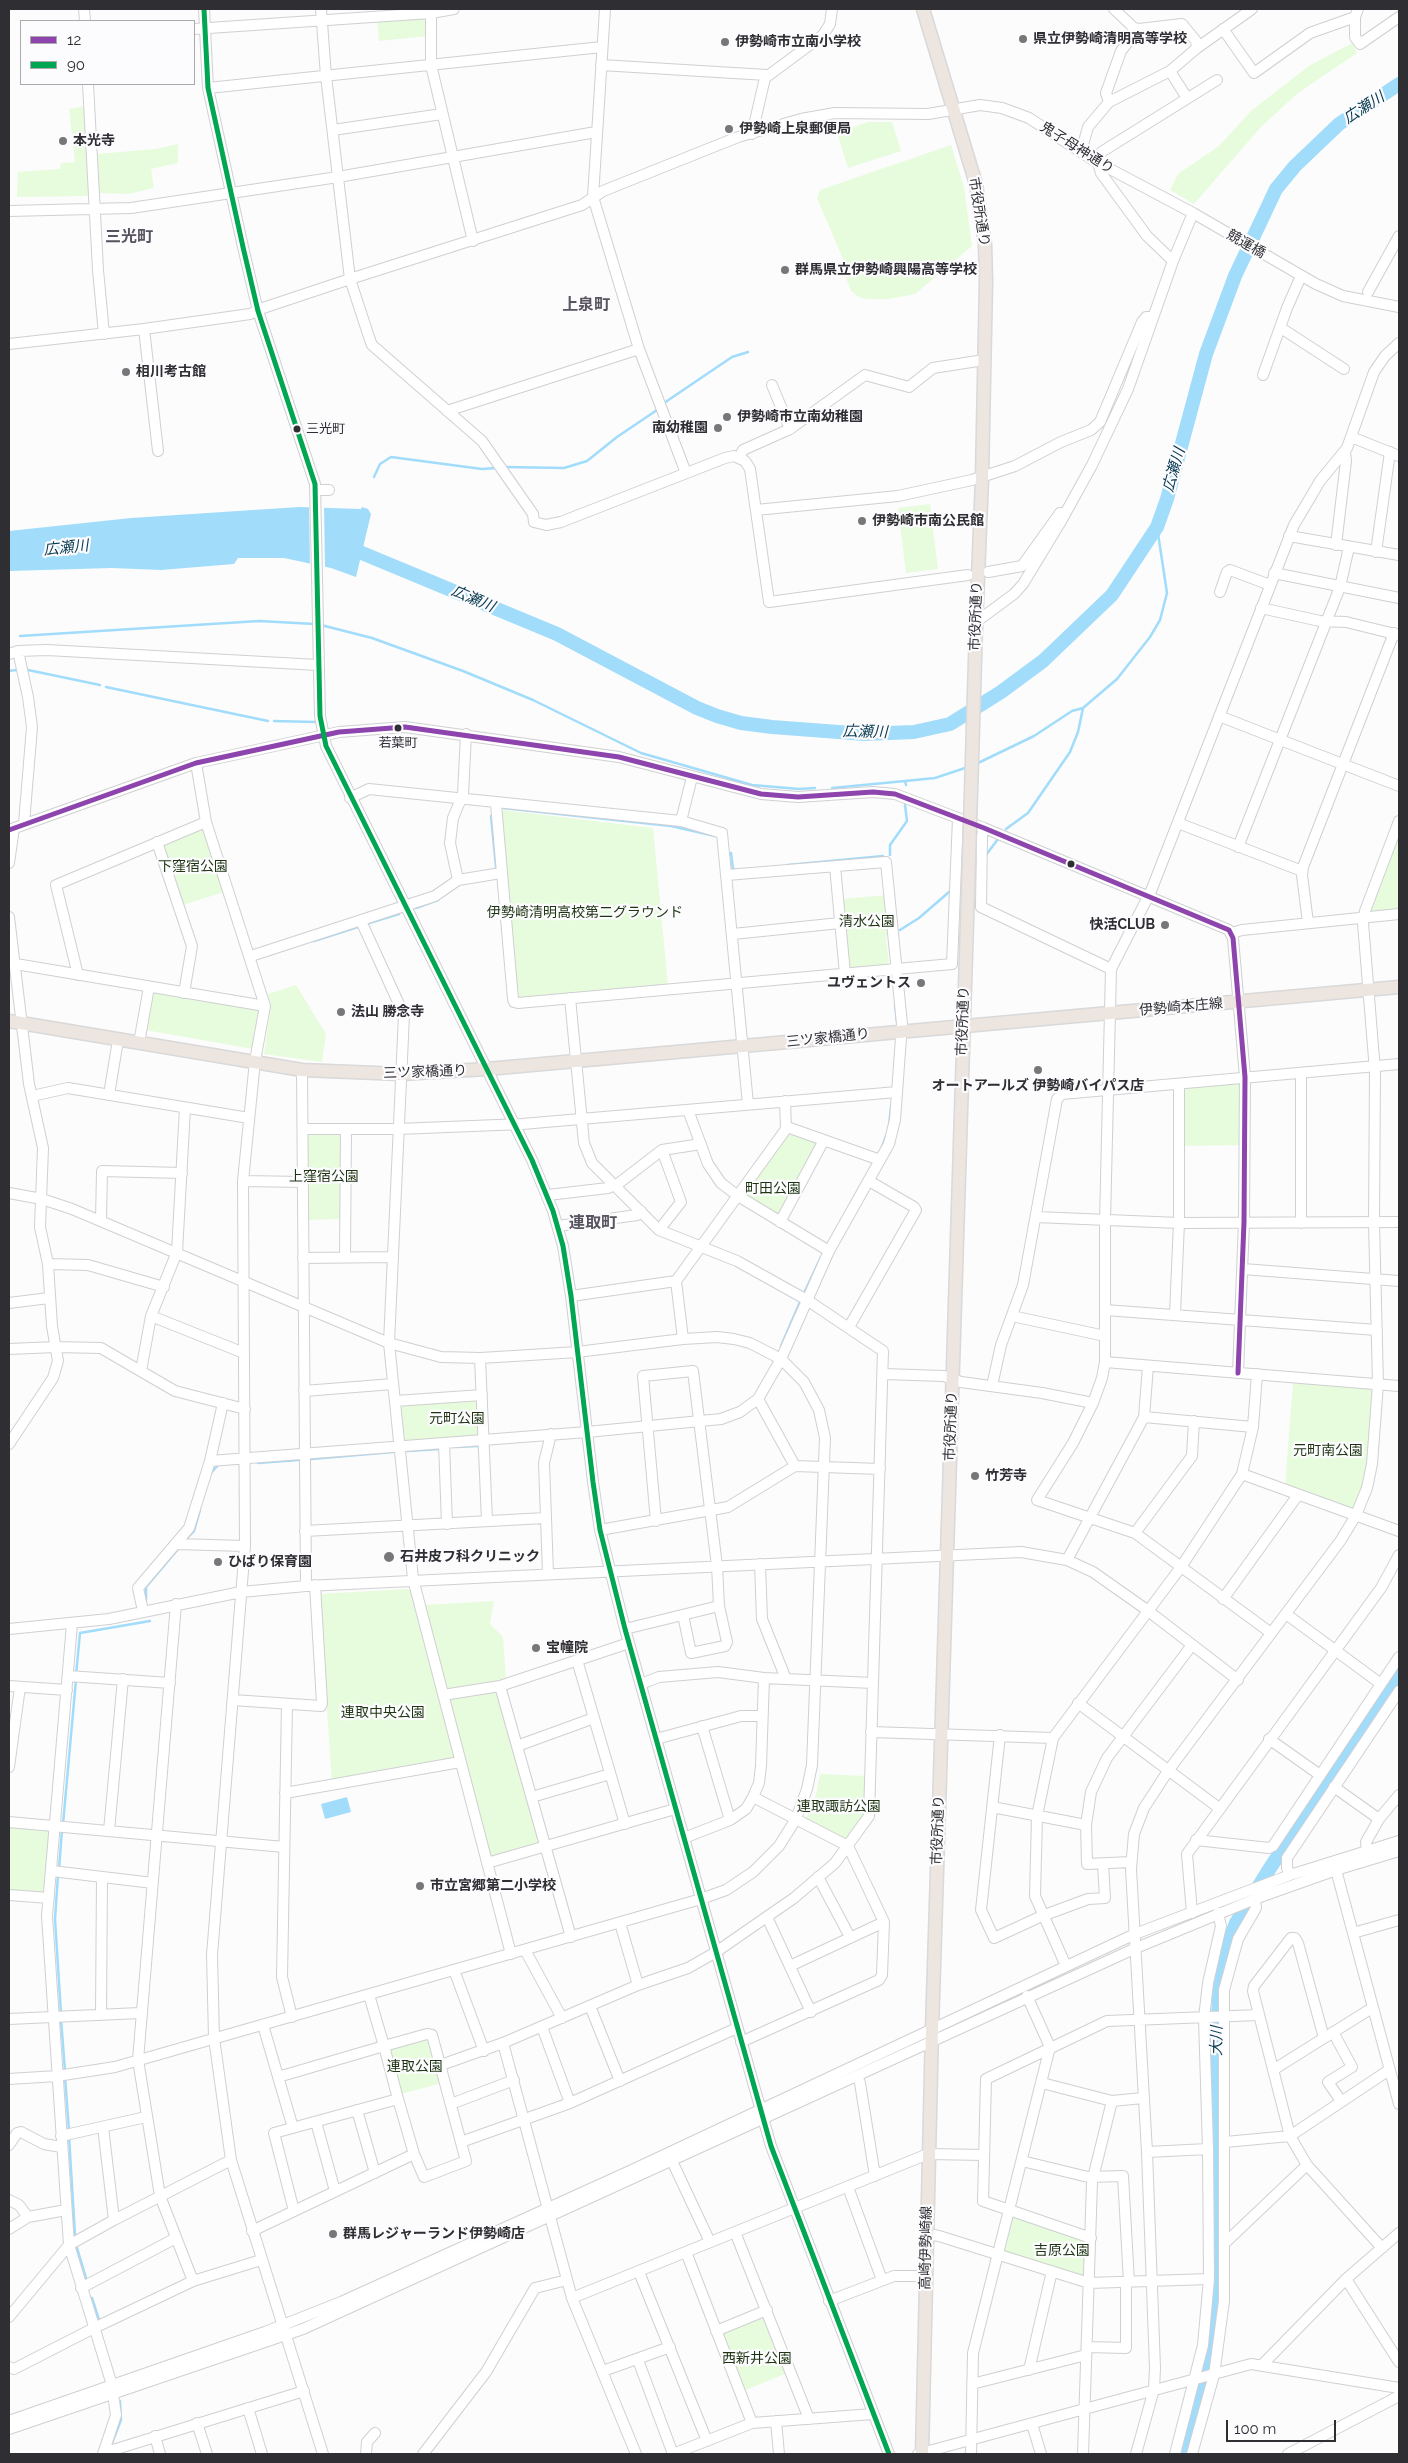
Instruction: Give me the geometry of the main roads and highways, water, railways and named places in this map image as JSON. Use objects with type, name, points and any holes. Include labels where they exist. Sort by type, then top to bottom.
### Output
[{"type":"main road","name":"市役所通り","points":[[923,9],[976,184],[983,220],[986,262],[982,478],[932,2035]]},
{"type":"main road","name":"伊勢崎本庄線","points":[[963,1027],[1399,988]]},
{"type":"main road","name":"三ツ家橋通り","points":[[9,1020],[302,1070],[401,1074],[487,1069],[963,1027]]},
{"type":"main road","name":"高崎伊勢崎線","points":[[920,2454],[932,2035]]},
{"type":"water","points":[[299,507],[361,509],[362,507],[368,509],[371,514],[356,577],[331,568],[284,558],[238,558],[234,564],[161,570],[112,568],[9,571],[9,531],[131,518]]},
{"type":"water","points":[[347,1797],[351,1812],[325,1819],[321,1804]]},
{"type":"waterway","name":"広瀬川","points":[[345,546],[557,634],[697,708],[717,716],[741,723],[772,727],[865,734],[914,732],[950,724],[1001,692],[1043,661],[1112,595],[1157,527],[1167,499],[1206,354],[1235,276],[1276,189],[1295,166],[1339,124],[1399,84]]},
{"type":"waterway","points":[[664,403],[732,357],[748,352]]},
{"type":"waterway","points":[[504,467],[564,468],[587,461],[617,437],[657,410]]},
{"type":"waterway","points":[[374,477],[380,464],[391,457],[482,469],[496,468]]},
{"type":"waterway","points":[[1006,829],[1028,813],[1070,752],[1078,732],[1083,708],[1117,679],[1150,637],[1160,620],[1167,593],[1157,527]]},
{"type":"waterway","points":[[20,636],[259,621],[315,624]]},
{"type":"waterway","points":[[321,625],[372,638],[463,671],[533,700],[641,753],[752,785],[799,789],[815,788]]},
{"type":"waterway","points":[[9,671],[16,670]]},
{"type":"waterway","points":[[28,670],[100,685]]},
{"type":"waterway","points":[[106,687],[268,721]]},
{"type":"waterway","points":[[976,764],[1034,736],[1072,711],[1083,708]]},
{"type":"waterway","points":[[274,721],[315,722]]},
{"type":"waterway","points":[[906,785],[905,781],[935,778],[968,767]]},
{"type":"waterway","points":[[832,788],[905,781]]},
{"type":"waterway","points":[[890,855],[890,845],[907,821],[905,805]]},
{"type":"waterway","points":[[503,808],[671,826],[715,836]]},
{"type":"waterway","points":[[491,816],[496,867]]},
{"type":"waterway","points":[[986,855],[998,839]]},
{"type":"waterway","points":[[731,853],[733,869],[735,870]]},
{"type":"waterway","points":[[788,865],[883,856]]},
{"type":"waterway","points":[[900,930],[919,918],[949,892]]},
{"type":"waterway","points":[[416,908],[438,900]]},
{"type":"waterway","points":[[366,924],[399,914]]},
{"type":"waterway","points":[[314,941],[361,926]]},
{"type":"waterway","points":[[895,1004],[897,1022]]},
{"type":"waterway","points":[[889,1126],[891,1107]]},
{"type":"waterway","points":[[882,1147],[886,1136]]},
{"type":"waterway","points":[[805,1291],[821,1257]]},
{"type":"waterway","points":[[781,1346],[800,1302]]},
{"type":"waterway","points":[[456,1447],[477,1446]]},
{"type":"waterway","points":[[407,1451],[440,1449]]},
{"type":"waterway","points":[[311,1459],[393,1452]]},
{"type":"waterway","points":[[258,1463],[298,1460]]},
{"type":"waterway","points":[[211,1473],[218,1465]]},
{"type":"waterway","points":[[185,1540],[194,1531],[200,1510]]},
{"type":"waterway","points":[[146,1600],[146,1587],[179,1548]]},
{"type":"waterway","points":[[76,1675],[80,1633],[150,1621]]},
{"type":"waterway","name":"大川","points":[[1185,2454],[1199,2407],[1217,2286],[1217,2032],[1221,1964],[1236,1923],[1270,1868],[1399,1675]]},
{"type":"waterway","points":[[63,1824],[76,1680]]},
{"type":"waterway","points":[[59,1869],[62,1830]]},
{"type":"waterway","points":[[58,1875],[55,1919],[61,2014]]},
{"type":"waterway","points":[[61,2019],[65,2071]]},
{"type":"waterway","points":[[65,2077],[69,2131]]},
{"type":"waterway","points":[[69,2136],[75,2235]]},
{"type":"waterway","points":[[77,2248],[86,2278]]},
{"type":"waterway","points":[[92,2298],[99,2320]]},
{"type":"waterway","points":[[112,2443],[121,2420],[120,2401]]},
{"type":"place","name":"県立伊勢崎清明高等学校","points":[[1023,39]]},
{"type":"place","name":"伊勢崎市立南小学校","points":[[725,42]]},
{"type":"place","name":"伊勢崎上泉郵便局","points":[[729,129]]},
{"type":"place","name":"本光寺","points":[[63,141]]},
{"type":"place","name":"群馬県立伊勢崎興陽高等学校","points":[[785,270]]},
{"type":"place","name":"相川考古館","points":[[126,372]]},
{"type":"place","name":"伊勢崎市立南幼稚園","points":[[727,417]]},
{"type":"place","name":"南幼稚園","points":[[718,428]]},
{"type":"place","name":"三光町","points":[[297,429]]},
{"type":"place","name":"伊勢崎市南公民館","points":[[862,521]]},
{"type":"place","name":"若葉町","points":[[398,728]]},
{"type":"place","name":"快活CLUB","points":[[1165,925]]},
{"type":"place","name":"ユヴェントス","points":[[921,983]]},
{"type":"place","name":"法山 勝念寺","points":[[341,1012]]},
{"type":"place","name":"オートアールズ 伊勢崎バイパス店","points":[[1038,1070]]},
{"type":"place","name":"竹芳寺","points":[[975,1476]]},
{"type":"place","name":"石井皮フ科クリニック","points":[[389,1557]]},
{"type":"place","name":"ひばり保育園","points":[[218,1562]]},
{"type":"place","name":"宝幢院","points":[[536,1648]]},
{"type":"place","name":"市立宮郷第二小学校","points":[[420,1886]]},
{"type":"place","name":"群馬レジャーランド伊勢崎店","points":[[333,2234]]},
{"type":"district","name":"三光町","points":[[129,237]]},
{"type":"district","name":"上泉町","points":[[586,305]]},
{"type":"district","name":"連取町","points":[[593,1223]]},
{"type":"park label","name":"下窪宿公園","points":[[193,867]]},
{"type":"park label","name":"伊勢崎清明高校第二グラウンド","points":[[585,913]]},
{"type":"park label","name":"清水公園","points":[[867,922]]},
{"type":"park label","name":"上窪宿公園","points":[[324,1177]]},
{"type":"park label","name":"町田公園","points":[[773,1189]]},
{"type":"park label","name":"元町公園","points":[[457,1419]]},
{"type":"park label","name":"元町南公園","points":[[1328,1451]]},
{"type":"park label","name":"連取中央公園","points":[[383,1713]]},
{"type":"park label","name":"連取諏訪公園","points":[[839,1807]]},
{"type":"park label","name":"連取公園","points":[[415,2067]]},
{"type":"park label","name":"吉原公園","points":[[1062,2251]]},
{"type":"park label","name":"西新井公園","points":[[757,2359]]}]
